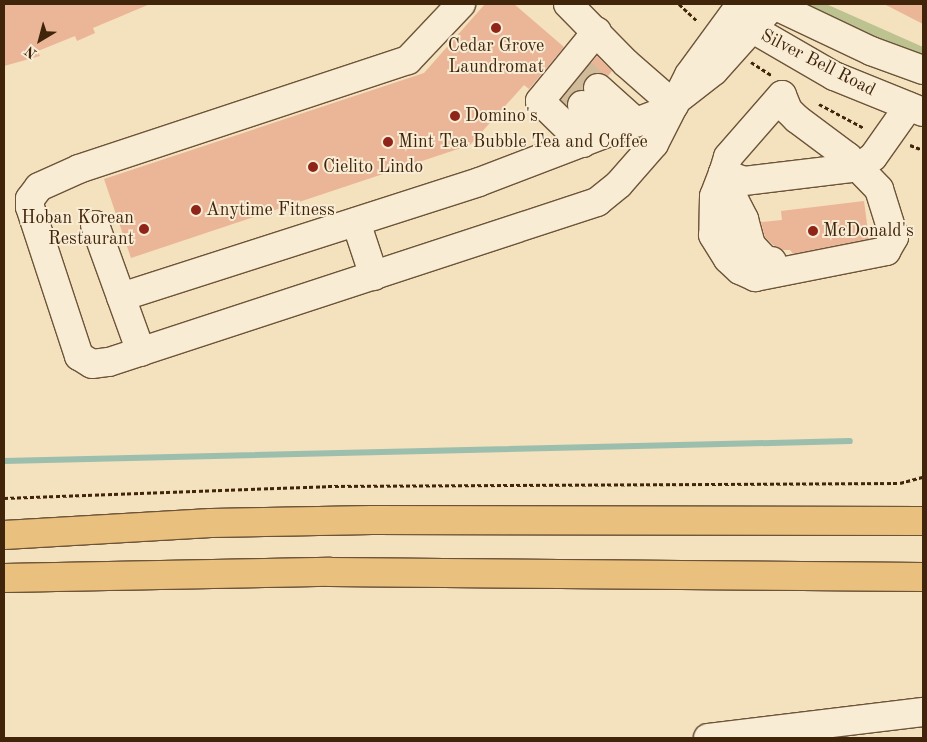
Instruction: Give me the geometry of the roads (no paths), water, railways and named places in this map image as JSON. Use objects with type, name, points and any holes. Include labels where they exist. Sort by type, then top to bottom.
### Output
[{"type":"highway","points":[[4,535],[211,523],[372,520],[923,521]]},
{"type":"highway","points":[[4,578],[330,572],[923,577]]},
{"type":"street","points":[[461,4],[408,60],[79,170],[47,182],[36,190],[30,199],[30,207],[79,356],[88,363],[98,365],[596,202],[639,163],[654,144],[688,75],[736,13],[772,4]]},
{"type":"street","points":[[568,4],[597,31],[626,63],[674,105]]},
{"type":"street","name":"Silver Bell Road","points":[[772,4],[816,26],[923,70]]},
{"type":"street","name":"Silver Bell Road","points":[[736,13],[800,58],[834,76],[916,109]]},
{"type":"street","points":[[782,95],[783,103],[797,119],[874,181],[883,198],[894,237],[890,248],[880,254],[763,277],[740,270],[716,244],[713,236],[714,196],[728,157],[782,95],[816,26]]},
{"type":"street","points":[[583,143],[540,101],[566,75],[597,31]]},
{"type":"street","points":[[590,96],[624,127]]},
{"type":"street","points":[[121,297],[479,182],[624,127],[674,105]]},
{"type":"street","points":[[723,173],[744,181],[859,167],[873,157],[916,109]]},
{"type":"street","points":[[723,173],[751,245],[760,256],[772,261],[870,249],[880,243],[881,206],[871,179],[859,167]]},
{"type":"street","points":[[356,222],[374,276]]},
{"type":"street","points":[[95,225],[140,352]]},
{"type":"street","points":[[708,738],[923,712]]},
{"type":"waterway","points":[[4,461],[850,441]]},
{"type":"tunnel","points":[[578,69],[598,88]]},
{"type":"tunnel","points":[[562,86],[582,105]]},
{"type":"place","name":"Cedar Grove Laundromat","points":[[496,28]]},
{"type":"place","name":"Domino's","points":[[455,116]]},
{"type":"place","name":"Mint Tea Bubble Tea and Coffee","points":[[388,142]]},
{"type":"place","name":"Cielito Lindo","points":[[313,167]]},
{"type":"place","name":"Anytime Fitness","points":[[196,210]]},
{"type":"place","name":"Hoban Korean Restaurant","points":[[144,229]]},
{"type":"place","name":"McDonald's","points":[[813,231]]}]
